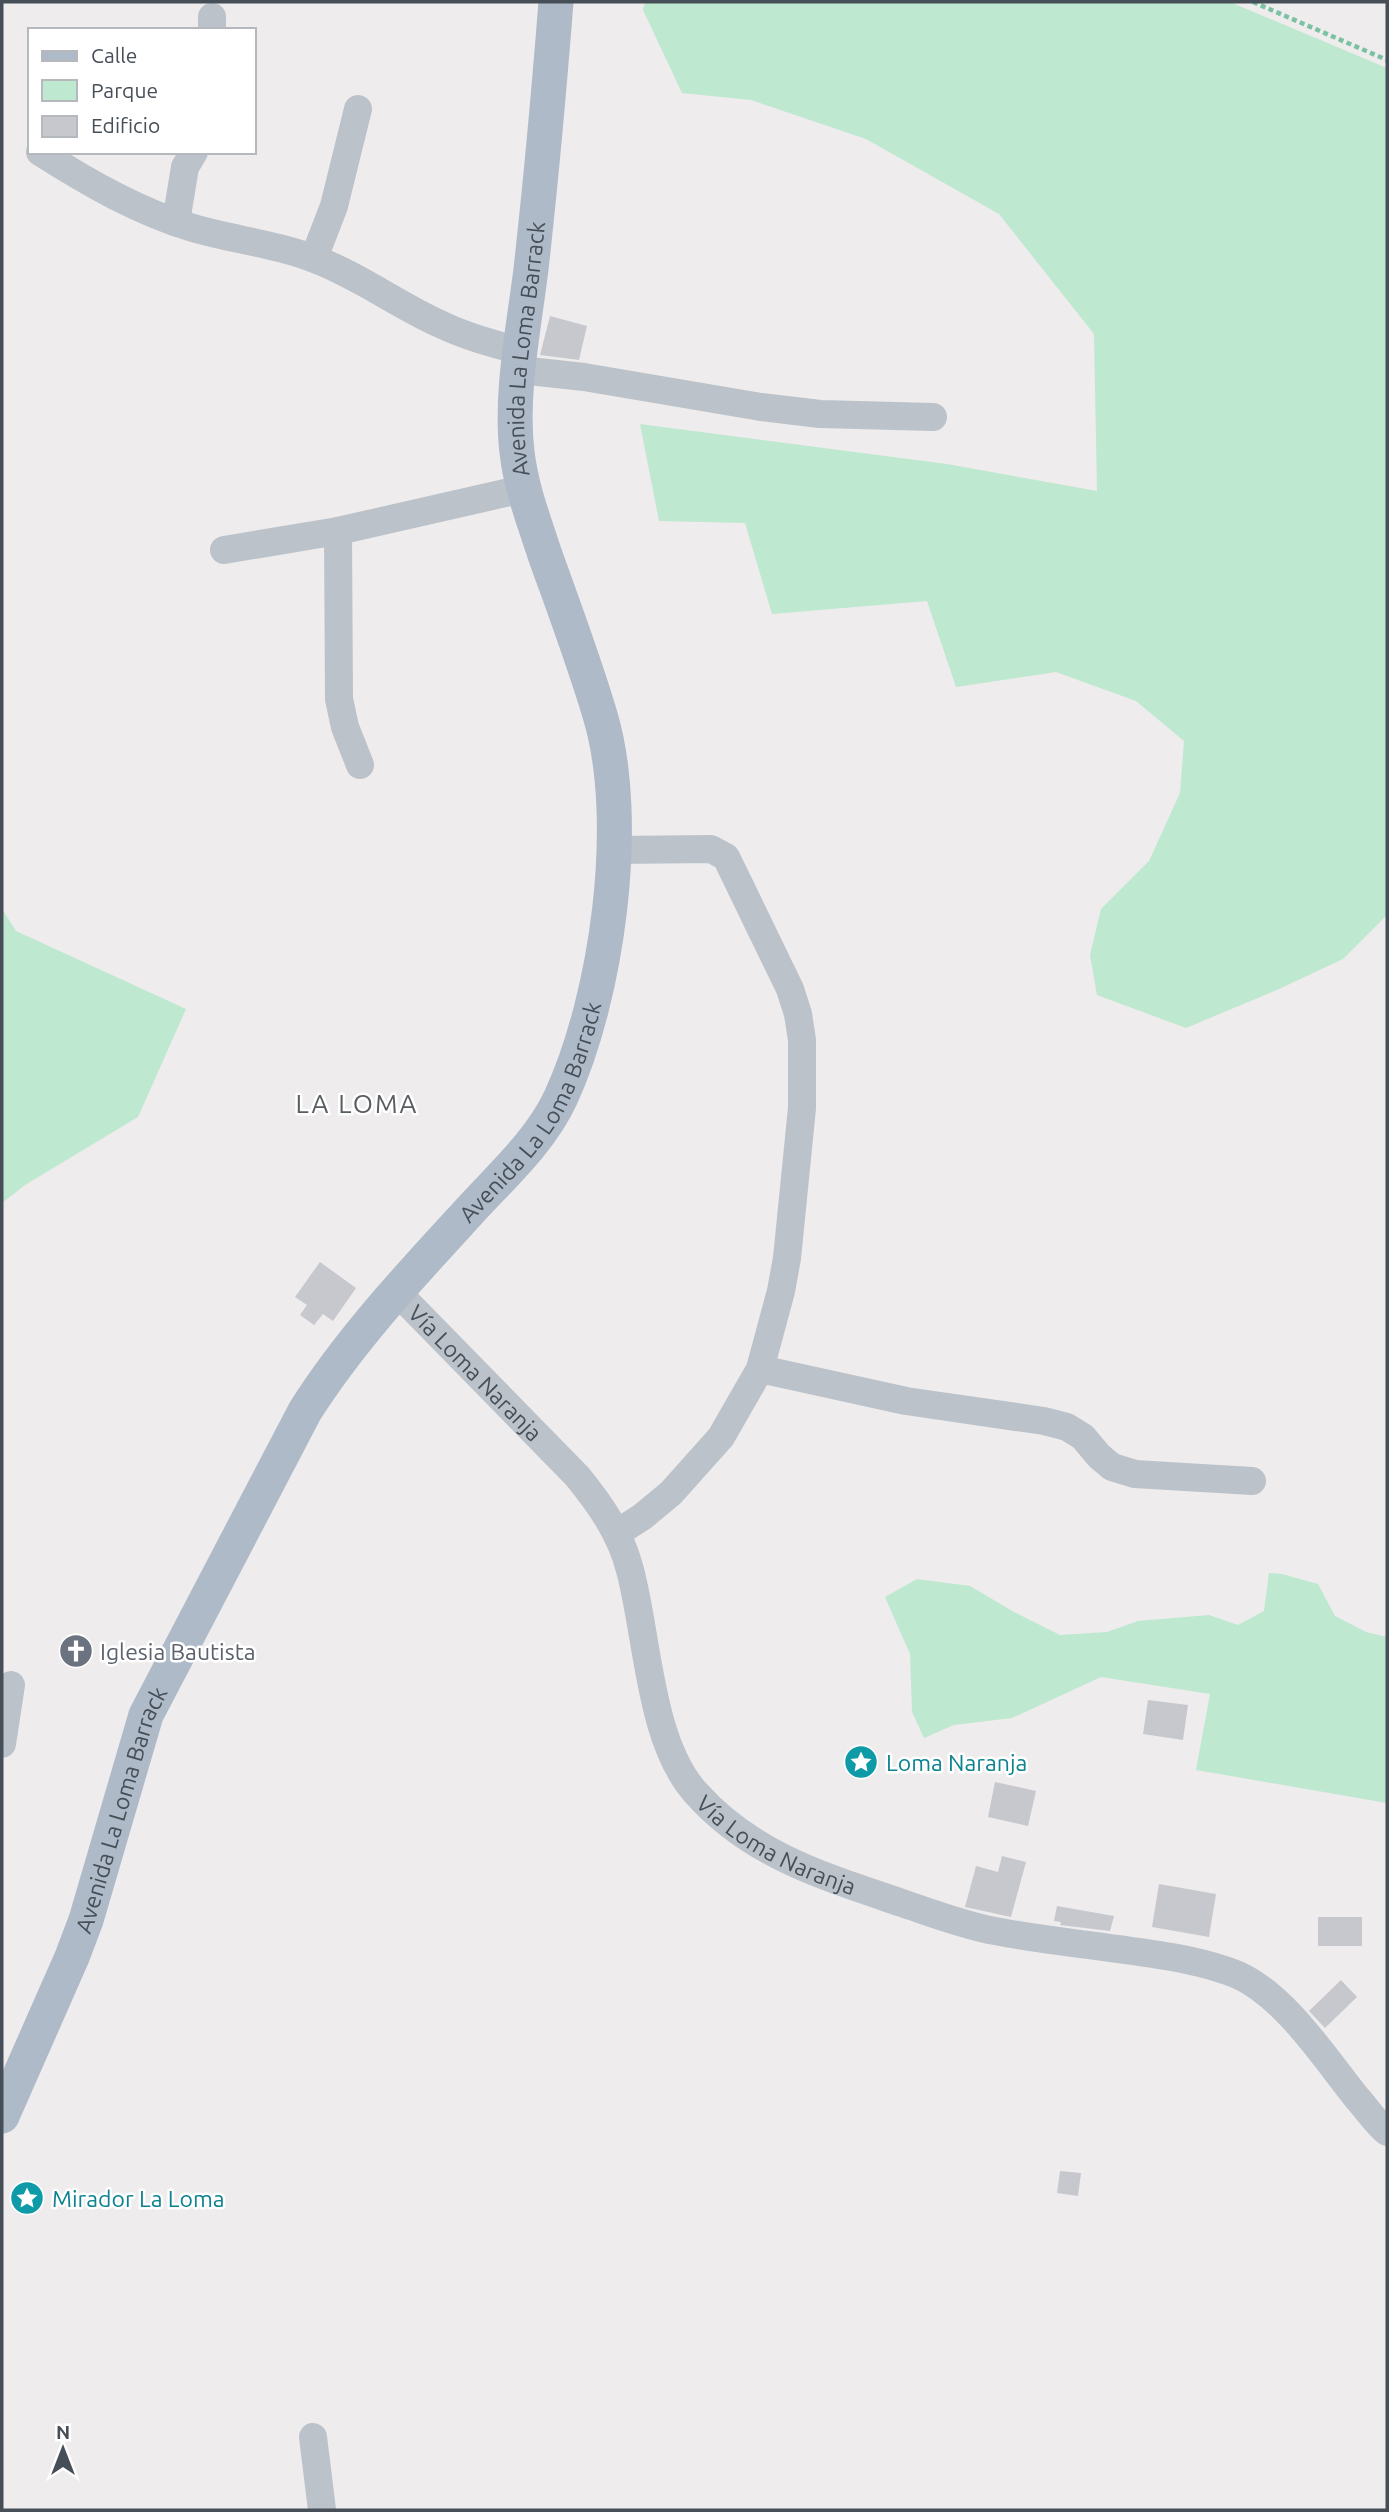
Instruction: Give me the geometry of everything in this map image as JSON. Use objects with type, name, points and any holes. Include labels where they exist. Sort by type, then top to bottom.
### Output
[{"type":"main road","name":"Avenida La Loma Barrack","points":[[4,2106],[77,1945],[146,1715],[305,1411],[331,1371],[396,1290],[537,1137],[560,1101],[580,1051],[607,928],[616,813],[611,763],[601,717],[523,489],[516,448],[516,402],[556,2]]},
{"type":"street","points":[[314,258],[334,206],[358,109]]},
{"type":"street","points":[[43,154],[139,208],[192,228],[314,258],[350,274],[440,324],[521,361],[584,377],[761,407],[820,414],[933,417]]},
{"type":"street","points":[[176,222],[185,167],[193,154]]},
{"type":"street","points":[[224,550],[338,531],[523,489]]},
{"type":"street","points":[[338,531],[339,699],[345,727],[360,765]]},
{"type":"street","points":[[615,850],[711,849],[726,857],[790,989],[798,1014],[802,1061],[800,1148],[787,1258],[760,1369],[721,1437],[705,1457],[671,1493],[617,1533]]},
{"type":"street","name":"Vía Loma Naranja","points":[[396,1290],[577,1476],[596,1499],[617,1533],[630,1569],[659,1713],[681,1774],[697,1794],[756,1844],[806,1870],[965,1924],[994,1931],[1186,1960],[1239,1976],[1269,1996],[1296,2022],[1387,2132]]},
{"type":"street","points":[[760,1369],[906,1401],[1044,1421],[1067,1427],[1083,1437],[1098,1456],[1112,1467],[1135,1474],[1252,1481]]},
{"type":"street","points":[[2,1744],[11,1685]]},
{"type":"street","points":[[313,2437],[322,2510]]},
{"type":"path","points":[[1253,2],[1387,60]]},
{"type":"green space","points":[[645,2],[1230,2],[1387,68],[1387,915],[1343,959],[1186,1028],[1097,995],[1090,955],[1101,909],[1149,861],[1180,793],[1184,741],[1136,701],[1056,672],[956,687],[927,601],[772,614],[745,523],[659,521],[640,424],[947,464],[1097,491],[1094,334],[999,214],[866,139],[751,100],[682,93],[643,10]]},
{"type":"green space","points":[[2,909],[16,931],[186,1009],[138,1117],[25,1185],[2,1203]]},
{"type":"green space","points":[[1269,1573],[1318,1584],[1335,1616],[1366,1632],[1387,1637],[1387,1803],[1196,1770],[1210,1694],[1101,1677],[1012,1718],[954,1725],[924,1738],[912,1712],[910,1654],[885,1597],[917,1579],[970,1586],[1060,1635],[1107,1632],[1138,1621],[1209,1615],[1238,1625],[1264,1611]]},
{"type":"building","points":[[550,316],[587,326],[579,360],[540,355]]},
{"type":"building","points":[[320,1262],[356,1288],[333,1321],[323,1314],[314,1325],[300,1315],[307,1305],[295,1297]]},
{"type":"building","points":[[1148,1700],[1188,1705],[1183,1740],[1143,1734]]},
{"type":"building","points":[[995,1782],[1036,1791],[1028,1826],[988,1817]]},
{"type":"building","points":[[1002,1856],[1026,1862],[1011,1917],[965,1907],[976,1866],[998,1872]]},
{"type":"building","points":[[1159,1884],[1216,1894],[1209,1937],[1152,1927]]},
{"type":"building","points":[[1057,1906],[1114,1916],[1110,1931],[1060,1925],[1061,1922],[1054,1921]]},
{"type":"building","points":[[1318,1917],[1362,1917],[1362,1946],[1318,1946]]},
{"type":"building","points":[[1341,1980],[1357,1997],[1325,2028],[1309,2011]]},
{"type":"building","points":[[1060,2171],[1081,2173],[1078,2196],[1057,2193]]},
{"type":"place","name":"Iglesia Bautista","points":[[76,1651]]},
{"type":"place","name":"Loma Naranja","points":[[861,1762]]},
{"type":"place","name":"Mirador La Loma","points":[[27,2198]]},
{"type":"district","name":"LA LOMA","points":[[357,1103]]}]
